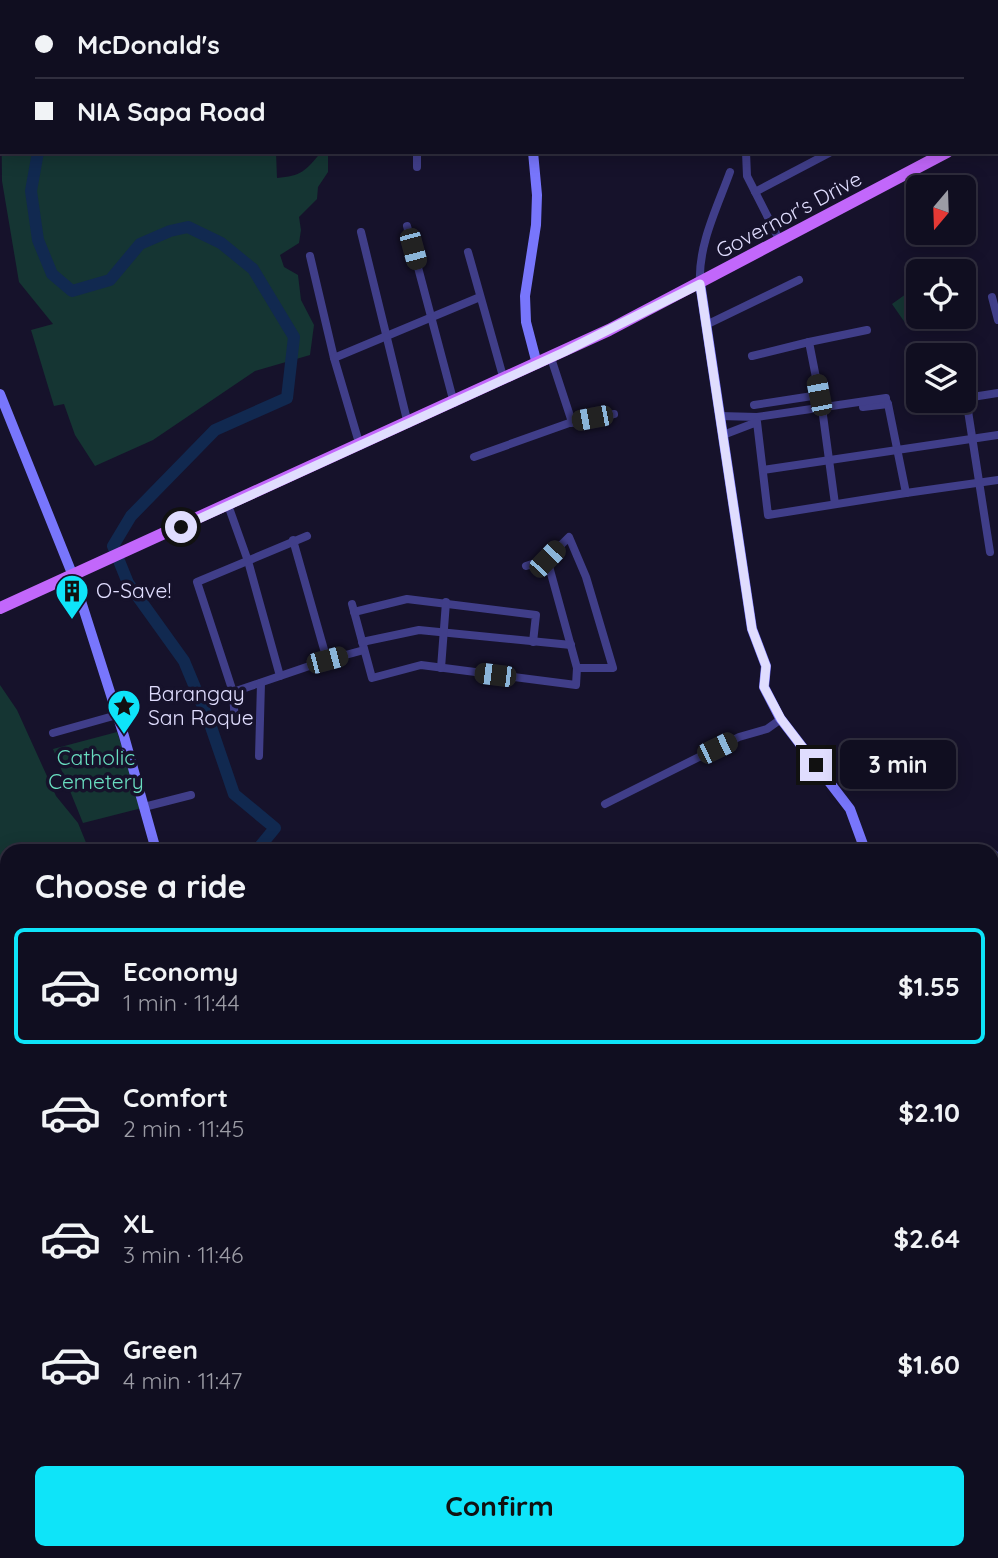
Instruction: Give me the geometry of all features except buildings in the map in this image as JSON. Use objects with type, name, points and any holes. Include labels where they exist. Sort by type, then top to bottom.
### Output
[{"type":"main road","name":"Governor's Drive","points":[[0,608],[227,510],[537,365],[700,284],[943,154]]},
{"type":"street","points":[[417,154],[417,167]]},
{"type":"street","points":[[533,154],[537,195],[536,225],[525,296],[526,322],[537,365]]},
{"type":"street","points":[[746,154],[747,176],[780,241]]},
{"type":"street","points":[[755,192],[827,154]]},
{"type":"street","points":[[730,172],[709,229],[699,269],[752,629],[766,666],[764,687],[781,719],[850,809],[863,844]]},
{"type":"street","points":[[407,226],[454,403]]},
{"type":"street","points":[[361,232],[408,424]]},
{"type":"street","points":[[468,252],[504,380]]},
{"type":"street","points":[[310,256],[334,358],[360,446]]},
{"type":"street","points":[[708,324],[799,279]]},
{"type":"street","points":[[334,358],[480,297]]},
{"type":"street","points":[[992,298],[998,320]]},
{"type":"street","points":[[752,356],[867,330]]},
{"type":"street","points":[[809,342],[835,504]]},
{"type":"street","points":[[551,358],[571,423]]},
{"type":"street","points":[[990,552],[967,397],[998,393]]},
{"type":"street","points":[[0,394],[73,576],[154,844]]},
{"type":"street","points":[[754,405],[819,395]]},
{"type":"street","points":[[720,416],[757,420],[886,398],[906,493]]},
{"type":"street","points":[[474,457],[571,423],[614,414]]},
{"type":"street","points":[[723,435],[757,420]]},
{"type":"street","points":[[757,420],[768,515],[998,480]]},
{"type":"street","points":[[763,470],[998,435]]},
{"type":"street","points":[[227,510],[248,561],[280,676]]},
{"type":"street","points":[[235,723],[233,692],[197,582],[307,536]]},
{"type":"street","points":[[526,566],[547,559],[569,537],[586,577],[613,667],[577,668]]},
{"type":"street","points":[[293,540],[327,660]]},
{"type":"street","points":[[533,642],[536,615],[407,598],[353,608],[372,678],[421,665],[576,685],[577,668],[547,559]]},
{"type":"street","points":[[441,668],[446,602]]},
{"type":"street","points":[[233,692],[363,646],[419,630],[571,645]]},
{"type":"street","points":[[259,756],[261,683]]},
{"type":"street","points":[[54,733],[117,715]]},
{"type":"street","points":[[605,804],[739,737],[767,729],[781,719]]},
{"type":"street","points":[[144,807],[191,795]]},
{"type":"green space","points":[[2,154],[276,154],[277,178],[298,174],[319,154],[328,154],[328,172],[318,187],[317,199],[299,217],[299,243],[280,255],[284,267],[298,275],[301,300],[314,325],[310,355],[255,371],[153,440],[95,466],[75,435],[64,404],[54,406],[31,330],[53,324],[19,282],[2,181]]},
{"type":"green space","points":[[906,294],[906,324],[892,304]]},
{"type":"green space","points":[[0,685],[17,710],[56,796],[78,823],[87,844],[0,844]]},
{"type":"green space","name":"Catholic Cemetery","points":[[117,732],[142,808],[83,823],[53,749]]},
{"type":"waterway","points":[[38,154],[31,191],[38,240],[52,274],[72,291],[110,280],[140,244],[170,231],[188,227],[221,243],[253,269],[294,337],[287,398],[215,430],[131,516],[113,546],[128,583],[184,661],[209,721],[234,794],[275,828],[262,844]]},
{"type":"place","name":"O-Save!","points":[[72,621]]},
{"type":"place","name":"Barangay San Roque","points":[[124,736]]},
{"type":"route","points":[[181,527],[609,331],[700,284],[752,629],[766,666],[764,687],[781,719],[816,765]]}]
